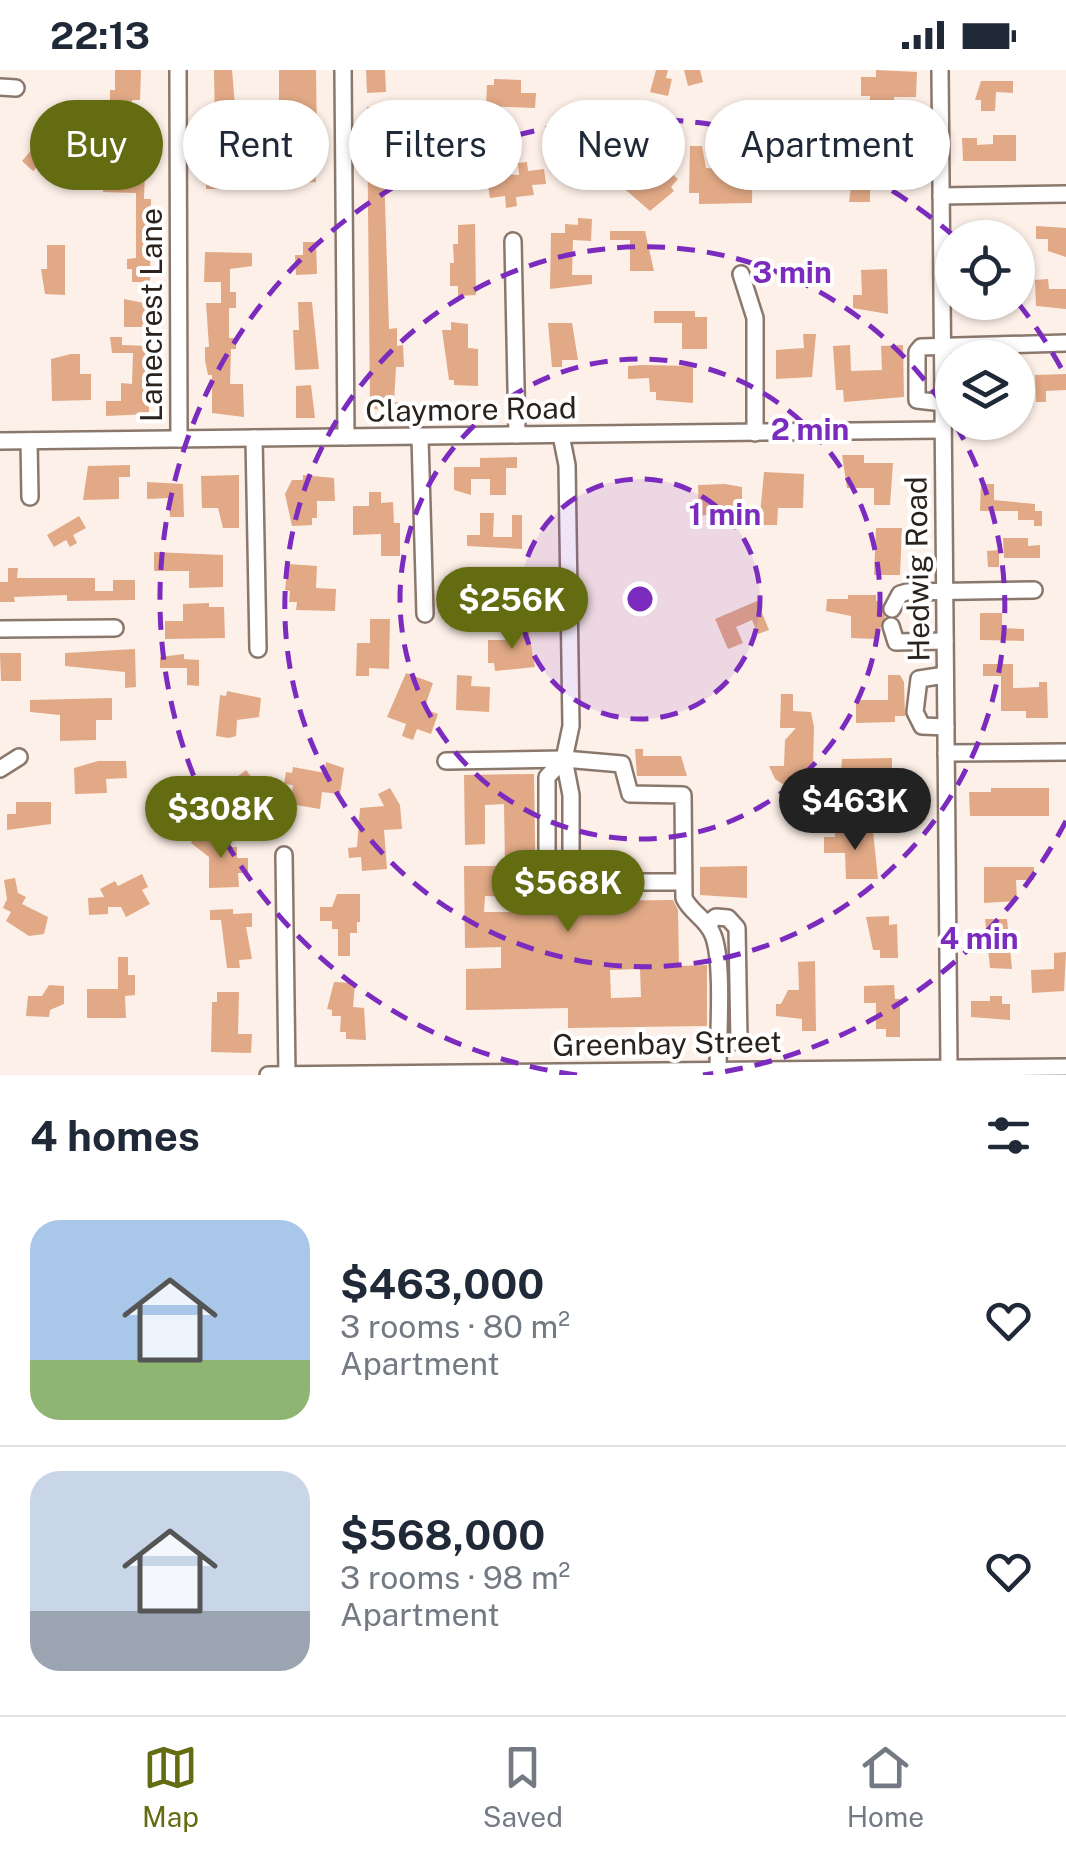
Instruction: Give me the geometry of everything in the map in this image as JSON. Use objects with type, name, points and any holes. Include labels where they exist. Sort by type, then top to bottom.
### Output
[{"type":"street","name":"Lanecrest Lane","points":[[178,70],[180,440]]},
{"type":"street","points":[[342,70],[346,438]]},
{"type":"street","name":"Hedwig Road","points":[[940,70],[944,340]]},
{"type":"street","points":[[941,196],[1066,194]]},
{"type":"street","points":[[513,241],[517,436]]},
{"type":"street","points":[[740,274],[755,318],[755,433]]},
{"type":"street","points":[[1035,344],[1066,343]]},
{"type":"street","points":[[935,347],[916,352],[915,393],[920,402],[935,403]]},
{"type":"street","name":"Claymore Road","points":[[0,442],[935,430]]},
{"type":"street","points":[[561,435],[568,464],[571,726],[564,759],[572,795],[570,894],[548,893],[547,777],[564,759]]},
{"type":"street","points":[[420,437],[424,614]]},
{"type":"street","points":[[254,438],[258,649]]},
{"type":"street","name":"Hedwig Road","points":[[942,440],[949,1068]]},
{"type":"street","points":[[29,441],[30,497]]},
{"type":"street","points":[[945,641],[896,642],[892,618],[900,594],[1034,590]]},
{"type":"street","points":[[0,629],[115,628]]},
{"type":"street","points":[[945,675],[920,678],[915,712],[922,726],[946,727]]},
{"type":"street","points":[[946,753],[1066,752]]},
{"type":"street","points":[[0,769],[18,757]]},
{"type":"street","points":[[446,761],[564,759],[622,764],[630,794],[682,795],[682,882],[689,910],[708,924],[716,948],[718,1070]]},
{"type":"street","points":[[284,855],[287,1075]]},
{"type":"street","points":[[571,882],[682,882]]},
{"type":"street","points":[[708,924],[716,917],[728,918],[737,928],[738,1041],[718,1042]]},
{"type":"street","name":"Greenbay Street","points":[[268,1075],[1066,1066]]},
{"type":"building","points":[[115,70],[141,70],[140,100],[110,100],[110,90],[115,90]]},
{"type":"building","points":[[214,70],[232,70],[234,100],[215,100]]},
{"type":"building","points":[[279,70],[316,70],[316,100],[279,100]]},
{"type":"building","points":[[366,70],[385,70],[386,92],[367,93]]},
{"type":"building","points":[[656,70],[668,70],[666,78],[672,79],[668,96],[650,92]]},
{"type":"building","points":[[684,70],[700,70],[703,82],[688,86]]},
{"type":"building","points":[[876,70],[917,72],[916,97],[870,100],[870,96],[861,96],[861,77],[876,77]]},
{"type":"building","points":[[494,79],[521,80],[521,93],[536,93],[535,108],[522,107],[522,100],[486,100],[487,85],[494,85]]},
{"type":"building","points":[[981,81],[1013,81],[1013,93],[996,92],[995,111],[981,111],[981,100],[975,100]]},
{"type":"building","points":[[993,135],[1016,135],[1016,161],[963,161],[962,138],[977,138],[977,145],[993,144]]},
{"type":"building","points":[[690,146],[702,146],[705,190],[752,190],[752,203],[699,204],[699,193],[689,193]]},
{"type":"building","points":[[30,152],[30,168],[22,161]]},
{"type":"building","points":[[527,162],[528,171],[542,169],[542,184],[532,185],[534,195],[516,197],[517,206],[506,208],[505,196],[490,198],[489,190],[522,190],[522,163]]},
{"type":"building","points":[[144,190],[144,199],[151,199],[150,282],[132,282],[132,269],[127,269],[127,259],[136,258],[136,193],[103,192]]},
{"type":"building","points":[[368,190],[385,190],[389,329],[397,328],[397,346],[403,345],[404,367],[396,367],[394,402],[409,403],[408,415],[370,408]]},
{"type":"building","points":[[626,190],[673,190],[650,211]]},
{"type":"building","points":[[851,190],[870,190],[870,202],[849,202]]},
{"type":"building","points":[[578,218],[592,219],[591,241],[573,240],[572,275],[592,275],[592,284],[550,289],[551,233],[565,233],[565,224],[578,225]]},
{"type":"building","points":[[475,224],[476,295],[458,296],[458,286],[450,286],[453,244],[458,244],[458,225]]},
{"type":"building","points":[[1036,226],[1066,228],[1066,257],[1048,251],[1048,239],[1036,239]]},
{"type":"building","points":[[610,231],[645,231],[654,271],[630,271],[630,240],[610,240]]},
{"type":"building","points":[[303,242],[316,242],[317,274],[296,275],[295,255],[303,255]]},
{"type":"building","points":[[47,245],[65,245],[65,295],[45,294],[41,269],[47,269]]},
{"type":"building","points":[[205,252],[252,253],[252,266],[230,269],[230,292],[236,292],[236,308],[229,308],[229,338],[236,338],[236,349],[231,349],[230,384],[243,384],[244,417],[212,413],[212,375],[208,375],[205,360],[205,347],[209,347],[206,303],[221,303],[221,282],[204,282]]},
{"type":"building","points":[[887,269],[888,314],[853,308],[853,295],[862,295],[861,270]]},
{"type":"building","points":[[1048,279],[1049,289],[1066,289],[1066,309],[1036,306],[1035,280]]},
{"type":"building","points":[[124,299],[149,304],[149,327],[124,327]]},
{"type":"building","points":[[298,302],[312,302],[319,369],[295,370],[293,330],[299,330]]},
{"type":"building","points":[[654,311],[695,311],[695,317],[707,317],[707,349],[682,349],[682,323],[654,323]]},
{"type":"building","points":[[451,322],[468,324],[468,348],[478,349],[478,386],[454,385],[454,380],[449,380],[442,330],[451,330]]},
{"type":"building","points":[[548,323],[572,323],[578,360],[562,360],[562,367],[552,367]]},
{"type":"building","points":[[803,334],[816,334],[812,377],[776,379],[776,350],[804,348]]},
{"type":"building","points":[[110,337],[122,337],[122,345],[148,346],[149,414],[106,416],[106,401],[121,401],[121,383],[132,384],[133,353],[112,353]]},
{"type":"building","points":[[850,345],[851,371],[882,370],[881,346],[903,345],[904,397],[844,402],[843,390],[836,390],[833,346]]},
{"type":"building","points":[[80,354],[80,374],[91,374],[91,400],[52,401],[51,359]]},
{"type":"building","points":[[628,366],[693,366],[693,403],[656,400],[656,392],[650,392],[649,378],[628,379]]},
{"type":"building","points":[[1066,374],[1066,390],[1046,391],[1046,402],[1036,402],[1035,375]]},
{"type":"building","points":[[311,385],[315,418],[296,418],[296,386]]},
{"type":"building","points":[[842,455],[864,455],[864,463],[893,463],[890,505],[874,505],[874,488],[847,488]]},
{"type":"building","points":[[517,457],[517,468],[506,468],[506,495],[490,495],[490,479],[471,479],[471,495],[454,490],[454,467],[480,467],[480,458]]},
{"type":"building","points":[[130,465],[130,477],[119,477],[119,499],[83,500],[88,466]]},
{"type":"building","points":[[764,472],[804,474],[803,508],[778,508],[777,525],[759,525]]},
{"type":"building","points":[[239,475],[239,528],[223,528],[218,508],[202,508],[201,476]]},
{"type":"building","points":[[303,475],[334,478],[335,501],[317,501],[317,518],[312,518],[312,525],[292,526],[285,494],[292,480],[303,480]]},
{"type":"building","points":[[147,482],[183,484],[184,517],[170,517],[169,498],[147,499]]},
{"type":"building","points":[[981,484],[994,484],[994,500],[1035,504],[1035,511],[1042,511],[1042,526],[1034,526],[1034,520],[1018,520],[1018,511],[980,511]]},
{"type":"building","points":[[698,485],[742,487],[742,522],[728,522],[728,512],[699,516]]},
{"type":"building","points":[[369,492],[381,492],[381,503],[393,502],[394,523],[400,523],[400,556],[381,556],[381,534],[353,535],[353,506],[369,506]]},
{"type":"building","points":[[480,513],[494,513],[493,537],[512,537],[512,515],[522,515],[522,549],[467,546],[467,535],[480,535]]},
{"type":"building","points":[[79,516],[86,528],[73,535],[77,543],[70,547],[66,540],[54,547],[47,535]]},
{"type":"building","points":[[876,528],[902,528],[900,575],[874,575]]},
{"type":"building","points":[[1003,538],[1028,538],[1028,546],[1040,545],[1040,558],[1004,558]]},
{"type":"building","points":[[999,550],[999,567],[988,567],[987,551]]},
{"type":"building","points":[[154,552],[223,555],[223,587],[189,588],[189,571],[154,571]]},
{"type":"building","points":[[288,564],[317,566],[316,588],[336,589],[335,611],[296,610],[297,602],[289,602],[290,591],[285,590]]},
{"type":"building","points":[[8,568],[18,568],[17,578],[95,578],[95,591],[113,591],[113,580],[135,580],[135,600],[67,601],[67,595],[14,597],[15,602],[0,602],[0,582],[8,582]]},
{"type":"building","points":[[513,570],[513,583],[522,583],[523,601],[483,604],[483,585],[464,585],[464,571]]},
{"type":"building","points":[[848,595],[876,595],[876,601],[882,601],[885,617],[876,639],[851,638],[851,616],[826,611],[827,599],[848,599]]},
{"type":"building","points":[[757,601],[769,630],[758,634],[752,620],[736,627],[743,643],[728,649],[715,619]]},
{"type":"building","points":[[209,603],[209,607],[224,607],[225,638],[165,639],[165,621],[183,621],[183,604]]},
{"type":"building","points":[[980,613],[1002,613],[1002,628],[1024,629],[1024,641],[980,640]]},
{"type":"building","points":[[370,619],[390,619],[389,669],[369,668],[369,676],[356,676],[357,643],[370,643]]},
{"type":"building","points":[[511,629],[528,629],[535,667],[495,671],[494,663],[488,663],[488,640],[511,640]]},
{"type":"building","points":[[135,649],[136,687],[125,688],[125,672],[65,666],[65,653]]},
{"type":"building","points":[[0,653],[21,653],[21,681],[1,681]]},
{"type":"building","points":[[184,654],[184,659],[199,660],[199,686],[187,685],[187,668],[160,668],[160,657]]},
{"type":"building","points":[[983,664],[1013,664],[1013,688],[1039,687],[1039,682],[1047,682],[1048,718],[1026,718],[1026,711],[1001,711],[1001,676],[983,676]]},
{"type":"building","points":[[406,673],[433,683],[424,709],[438,714],[431,734],[417,729],[413,740],[402,736],[406,724],[387,717]]},
{"type":"building","points":[[457,675],[472,676],[471,686],[490,687],[489,712],[456,710]]},
{"type":"building","points":[[888,675],[900,675],[904,682],[905,716],[895,716],[895,722],[856,723],[856,700],[888,700]]},
{"type":"building","points":[[227,691],[261,698],[259,717],[237,720],[236,736],[229,738],[216,736],[220,695],[226,696]]},
{"type":"building","points":[[781,694],[793,694],[793,711],[811,712],[814,727],[813,765],[787,787],[775,779],[769,766],[784,766],[785,740],[796,728],[780,728]]},
{"type":"building","points":[[112,698],[112,720],[96,720],[96,740],[60,741],[60,715],[30,712],[30,700]]},
{"type":"building","points":[[635,749],[643,749],[643,756],[681,756],[687,776],[637,776]]},
{"type":"building","points":[[892,758],[892,768],[904,768],[904,777],[890,777],[890,787],[879,787],[879,775],[856,775],[857,808],[845,809],[845,798],[831,798],[831,784],[840,783],[842,759]]},
{"type":"building","points":[[98,761],[126,761],[127,778],[106,779],[107,793],[75,794],[74,768]]},
{"type":"building","points":[[326,762],[344,768],[340,794],[322,792],[320,809],[290,804],[293,785],[284,784],[286,772],[292,773],[293,767],[325,773]]},
{"type":"building","points":[[246,770],[262,791],[246,803],[253,812],[234,826],[225,814],[218,819],[208,806],[216,800],[220,806],[233,796],[225,786]]},
{"type":"building","points":[[534,774],[536,902],[570,905],[579,901],[673,900],[678,910],[679,966],[707,965],[707,1026],[568,1028],[568,1008],[466,1010],[466,969],[501,968],[501,947],[465,948],[464,866],[505,866],[504,804],[485,805],[485,844],[465,845],[464,775]],"holes":[[[485,896],[517,897],[516,912],[484,912]],[[640,969],[641,997],[611,998],[610,970]]]},
{"type":"building","points":[[390,788],[400,805],[402,829],[384,830],[387,869],[362,871],[361,857],[349,858],[348,848],[357,847],[360,808],[384,806],[378,794]]},
{"type":"building","points":[[991,788],[1049,788],[1049,816],[970,816],[969,792],[991,792]]},
{"type":"building","points":[[16,802],[51,802],[51,824],[7,830],[7,814],[16,814]]},
{"type":"building","points":[[197,830],[228,841],[229,847],[237,847],[237,858],[248,858],[248,873],[238,873],[239,887],[209,888],[209,857],[191,843]]},
{"type":"building","points":[[835,831],[873,831],[878,879],[846,879],[845,853],[824,853],[824,837],[835,837]]},
{"type":"building","points":[[747,866],[747,898],[700,895],[700,867]]},
{"type":"building","points":[[984,867],[1034,867],[1034,880],[1016,880],[1017,901],[984,903]]},
{"type":"building","points":[[142,874],[148,887],[142,890],[150,904],[126,917],[121,907],[108,907],[108,914],[89,915],[88,898],[104,897],[100,889],[115,881],[118,886]]},
{"type":"building","points":[[15,878],[18,893],[26,897],[22,904],[48,917],[44,934],[29,936],[6,921],[11,912],[3,908],[7,899],[4,880]]},
{"type":"building","points":[[337,894],[360,894],[360,922],[357,933],[350,933],[350,956],[338,956],[338,929],[332,929],[332,921],[320,921],[320,907],[332,907]]},
{"type":"building","points":[[233,909],[233,914],[252,913],[252,927],[246,927],[252,959],[239,960],[240,968],[227,968],[221,920],[210,920],[210,910]]},
{"type":"building","points":[[889,916],[889,925],[897,924],[898,958],[880,958],[880,950],[873,950],[866,917]]},
{"type":"building","points":[[985,919],[1007,919],[1012,969],[990,968]]},
{"type":"building","points":[[1066,952],[1064,991],[1032,993],[1031,970],[1054,969],[1054,953]]},
{"type":"building","points":[[118,957],[128,957],[128,975],[135,975],[135,995],[125,996],[126,1018],[87,1018],[87,989],[118,989]]},
{"type":"building","points":[[815,961],[816,1031],[802,1031],[802,1019],[776,1016],[776,1004],[781,1004],[788,990],[799,990],[798,962]]},
{"type":"building","points":[[334,982],[355,983],[353,1007],[364,1008],[366,1040],[346,1039],[346,1032],[340,1032],[341,1016],[332,1016],[332,1010],[327,1009]]},
{"type":"building","points":[[49,985],[64,986],[64,1004],[50,1010],[49,1017],[26,1016],[28,996],[42,996]]},
{"type":"building","points":[[894,985],[895,999],[900,999],[900,1037],[886,1037],[886,1029],[876,1029],[876,1003],[864,1003],[864,986]]},
{"type":"building","points":[[217,992],[239,992],[238,1034],[252,1034],[251,1053],[211,1052],[212,1002],[217,1002]]},
{"type":"building","points":[[990,996],[1002,996],[1002,1004],[1010,1004],[1010,1020],[971,1017],[971,1001],[990,1001]]}]
